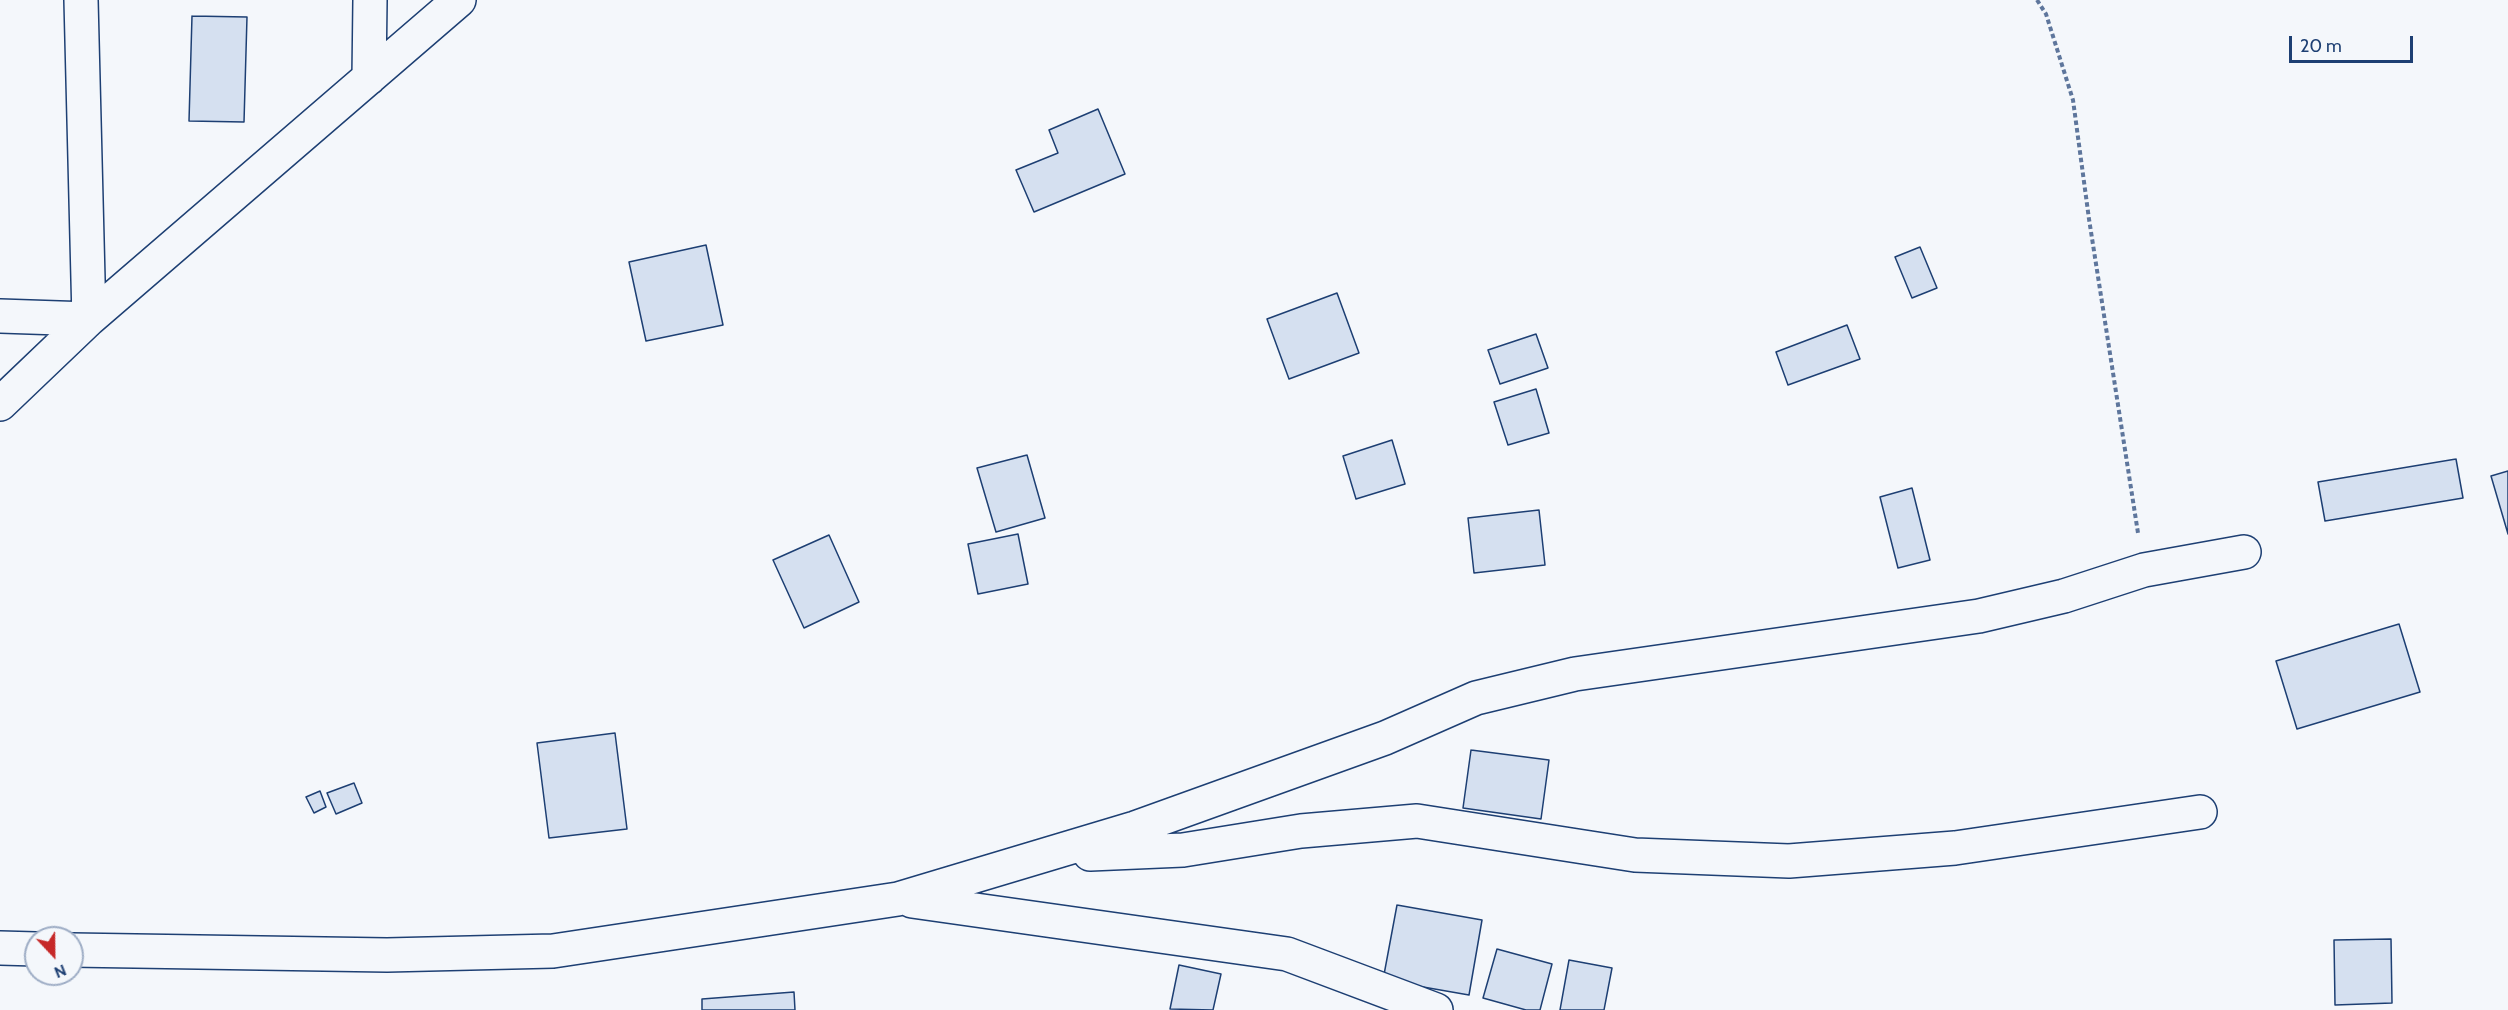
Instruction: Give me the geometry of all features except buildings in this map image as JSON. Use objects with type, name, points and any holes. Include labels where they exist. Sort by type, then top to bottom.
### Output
[{"type":"street","points":[[81,0],[89,319]]},
{"type":"street","points":[[369,78],[370,0]]},
{"type":"street","points":[[0,404],[89,319],[459,0]]},
{"type":"street","points":[[0,316],[89,319]]},
{"type":"street","points":[[84,950],[387,955],[553,951],[898,899],[1135,828],[1385,738],[1476,698],[1575,674],[1979,616],[2064,596],[2144,570],[2244,552]]},
{"type":"street","points":[[1046,856],[1183,850],[1301,831],[1417,821],[1635,855],[1789,861],[1955,848],[2200,812]]},
{"type":"street","points":[[898,899],[1287,954],[1436,1010]]},
{"type":"street","points":[[0,948],[24,949]]},
{"type":"path","points":[[2037,0],[2046,14],[2073,100],[2089,219],[2144,570]]}]
